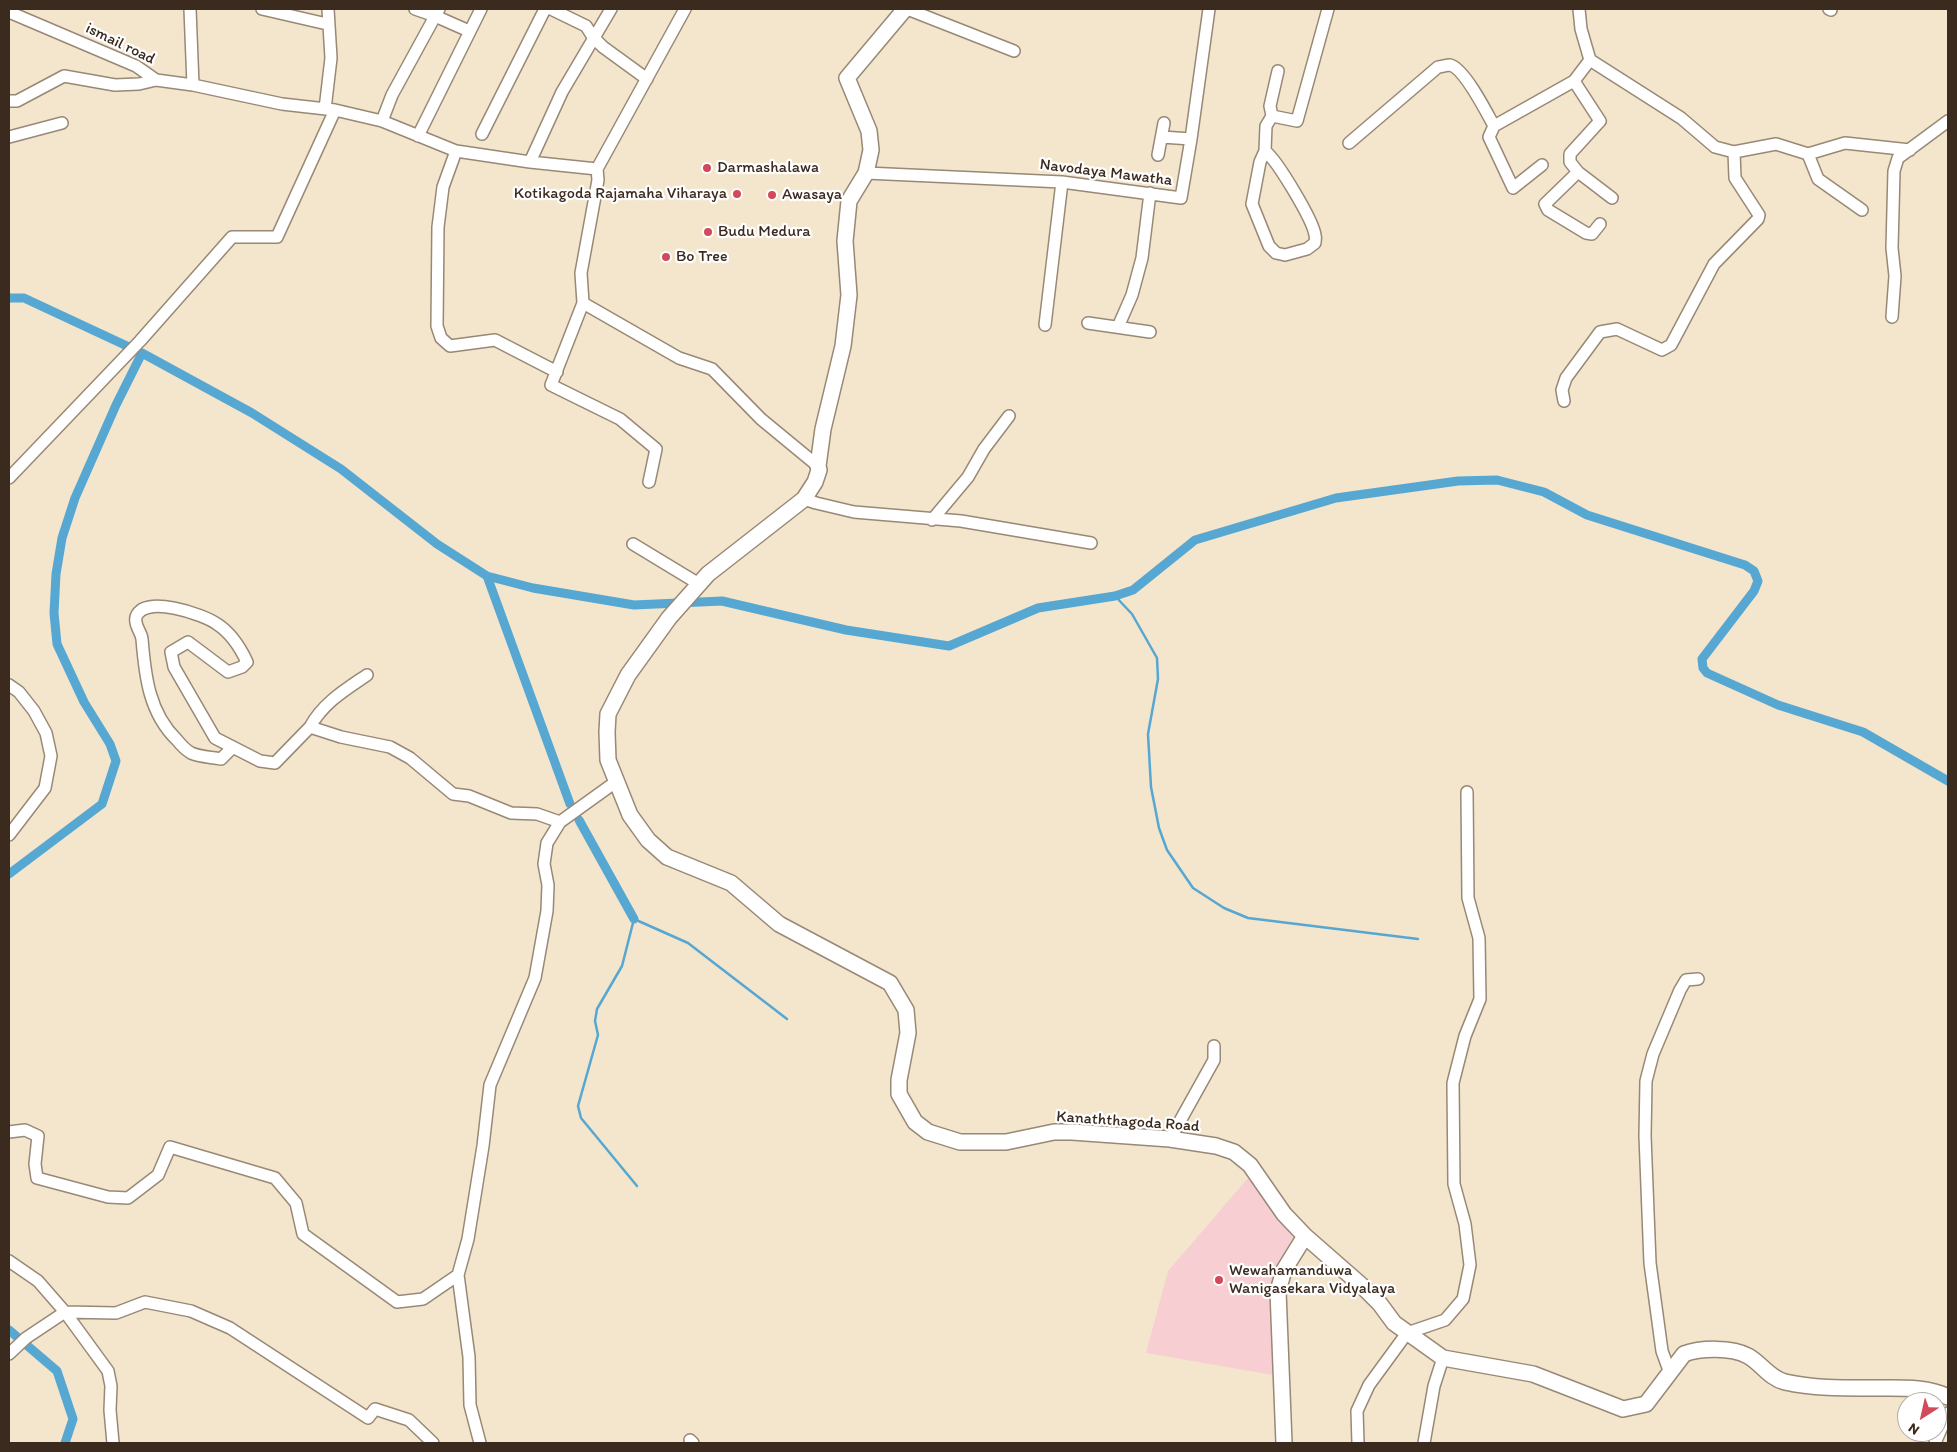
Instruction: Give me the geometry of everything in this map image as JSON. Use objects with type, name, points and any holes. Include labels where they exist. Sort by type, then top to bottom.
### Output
[{"type":"street","points":[[190,9],[193,85]]},
{"type":"street","points":[[262,9],[328,24]]},
{"type":"street","points":[[9,478],[140,341],[232,237],[277,237],[330,109],[328,9]]},
{"type":"street","points":[[415,9],[437,12],[470,31]]},
{"type":"street","points":[[418,136],[481,9]]},
{"type":"street","points":[[482,134],[545,9]]},
{"type":"street","points":[[551,9],[586,26],[603,47],[647,79]]},
{"type":"street","points":[[530,162],[562,92],[610,9]]},
{"type":"street","points":[[649,482],[656,449],[620,420],[551,386],[583,303],[581,273],[598,180],[597,169],[675,24],[685,9]]},
{"type":"street","points":[[866,173],[871,150],[869,131],[847,78],[906,9],[1014,51]]},
{"type":"street","name":"Navodaya Mawatha","points":[[866,173],[1062,182],[1181,198],[1209,9]]},
{"type":"street","points":[[1272,116],[1297,121],[1328,9]]},
{"type":"street","points":[[1579,9],[1581,29],[1590,60],[1681,118],[1715,147],[1734,152],[1776,144],[1808,154],[1845,143],[1910,150]]},
{"type":"street","name":"ismail road","points":[[9,12],[136,66],[156,80],[193,85],[282,104],[330,109],[382,121],[456,150],[530,162],[597,169]]},
{"type":"street","points":[[382,121],[392,95],[437,12]]},
{"type":"street","points":[[1542,165],[1513,188],[1490,137],[1494,126],[1574,81],[1590,60]]},
{"type":"street","points":[[1349,143],[1438,67],[1449,65],[1458,70],[1484,107],[1494,126]]},
{"type":"street","points":[[1265,151],[1272,156],[1297,196],[1316,235],[1315,243],[1308,249],[1285,255],[1276,253],[1269,246],[1252,204],[1260,162],[1265,151],[1266,126],[1272,116],[1270,106],[1278,71]]},
{"type":"street","points":[[9,101],[17,101],[64,76],[115,85],[139,84],[156,80]]},
{"type":"street","points":[[1574,81],[1600,121],[1570,154],[1570,162],[1578,172],[1612,198]]},
{"type":"street","points":[[1892,317],[1895,276],[1892,248],[1894,171],[1898,158],[1948,121]]},
{"type":"street","points":[[9,137],[62,123]]},
{"type":"street","points":[[1158,155],[1164,123]]},
{"type":"street","points":[[1162,137],[1191,139]]},
{"type":"street","points":[[456,150],[443,187],[438,227],[437,326],[441,338],[450,346],[495,340],[558,372]]},
{"type":"street","points":[[1564,401],[1562,390],[1566,378],[1600,332],[1616,329],[1662,350],[1671,345],[1714,264],[1758,220],[1760,215],[1735,178],[1734,152]]},
{"type":"street","points":[[1808,154],[1818,179],[1862,210]]},
{"type":"street","points":[[1578,172],[1545,204],[1548,210],[1586,233],[1592,234],[1600,224]]},
{"type":"street","name":"Kanaththagoda Road","points":[[866,173],[849,201],[845,241],[849,295],[843,346],[823,429],[819,470],[815,482],[804,499],[708,574],[699,584],[669,618],[628,675],[608,714],[608,760],[630,815],[648,840],[667,857],[731,882],[779,924],[890,983],[906,1010],[908,1033],[899,1080],[900,1094],[915,1122],[928,1132],[960,1142],[1006,1142],[1054,1132],[1072,1132],[1170,1139],[1216,1146],[1234,1152],[1250,1165],[1284,1214],[1305,1236],[1361,1285],[1380,1304],[1394,1324],[1443,1358],[1533,1374],[1624,1409],[1646,1404],[1684,1354],[1693,1351],[1720,1349],[1748,1355],[1764,1371],[1783,1382],[1831,1388],[1912,1388],[1939,1393],[1948,1398]]},
{"type":"street","points":[[1045,325],[1062,182]]},
{"type":"street","points":[[1118,327],[1132,294],[1142,258],[1150,193]]},
{"type":"street","points":[[583,303],[679,358],[712,369],[761,420],[818,466]]},
{"type":"street","points":[[1088,323],[1150,332]]},
{"type":"street","points":[[932,520],[968,477],[984,449],[1009,416]]},
{"type":"street","points":[[804,499],[816,504],[854,512],[961,521],[1091,543]]},
{"type":"street","points":[[633,544],[699,584]]},
{"type":"street","points":[[234,748],[221,759],[200,756],[190,752],[166,729],[150,696],[142,658],[142,636],[136,626],[136,617],[141,611],[151,606],[186,610],[216,624],[238,644],[247,662],[242,667],[228,672],[188,642],[170,652],[174,667],[215,738],[260,761],[276,763],[310,727],[315,717],[330,702],[367,675]]},
{"type":"street","points":[[9,685],[19,692],[34,711],[46,733],[51,756],[45,788],[9,835]]},
{"type":"street","points":[[310,727],[390,747],[410,758],[453,794],[469,796],[511,813],[536,814],[560,822]]},
{"type":"street","points":[[480,1443],[470,1405],[470,1357],[458,1275],[468,1239],[483,1146],[490,1085],[534,978],[547,912],[548,885],[544,864],[547,843],[560,822],[617,781]]},
{"type":"street","points":[[1358,1443],[1357,1412],[1370,1385],[1406,1333],[1444,1320],[1463,1299],[1470,1265],[1465,1224],[1454,1184],[1453,1092],[1453,1083],[1465,1036],[1480,999],[1480,938],[1468,898],[1467,792]]},
{"type":"street","points":[[1670,1373],[1662,1351],[1650,1263],[1645,1136],[1646,1081],[1652,1054],[1680,990],[1686,980],[1698,979]]},
{"type":"street","points":[[1170,1139],[1214,1060],[1214,1046]]},
{"type":"street","points":[[9,1132],[24,1130],[38,1136],[35,1164],[37,1178],[108,1197],[128,1198],[158,1175],[170,1147],[275,1178],[296,1203],[303,1234],[396,1302],[423,1299],[458,1275]]},
{"type":"street","points":[[1284,1443],[1278,1291],[1284,1270],[1305,1236]]},
{"type":"street","points":[[9,1261],[38,1281],[65,1312],[108,1371],[112,1386],[110,1410],[113,1443]]},
{"type":"street","points":[[9,1354],[26,1338],[65,1312],[116,1313],[145,1302],[191,1310],[230,1328],[368,1418],[375,1408],[409,1420],[434,1443]]},
{"type":"street","points":[[1424,1443],[1434,1386],[1443,1358]]},
{"type":"street","points":[[1935,1443],[1948,1413]]},
{"type":"shaded area","name":"Wewahamanduwa Wanigasekara Vidyalaya","points":[[1248,1178],[1293,1237],[1269,1289],[1273,1375],[1146,1353],[1168,1271]]},
{"type":"waterway","points":[[9,298],[24,298],[142,353],[252,413],[341,469],[437,544],[487,576],[533,588],[634,605],[722,601],[846,630],[949,646],[1038,608],[1115,596],[1133,590],[1195,540],[1336,498],[1458,481],[1497,480],[1544,492],[1587,515],[1745,565],[1754,571],[1758,581],[1754,591],[1702,659],[1703,668],[1707,673],[1778,705],[1863,732],[1948,781]]},
{"type":"waterway","points":[[9,874],[102,804],[116,761],[110,744],[84,702],[57,644],[54,613],[56,574],[62,538],[75,498],[116,405],[142,353]]},
{"type":"waterway","points":[[487,576],[570,804]]},
{"type":"waterway","points":[[1115,596],[1132,614],[1157,658],[1158,679],[1148,734],[1151,787],[1159,828],[1167,850],[1193,888],[1224,908],[1248,918],[1418,939]]},
{"type":"waterway","points":[[579,820],[634,919]]},
{"type":"waterway","points":[[637,1186],[581,1118],[578,1106],[598,1035],[595,1021],[597,1009],[622,966],[634,919],[688,943],[787,1019]]},
{"type":"waterway","points":[[9,1330],[57,1371],[73,1419],[65,1443]]},
{"type":"place","name":"Darmashalawa","points":[[707,168]]},
{"type":"place","name":"Kotikagoda Rajamaha Viharaya","points":[[737,194]]},
{"type":"place","name":"Awasaya","points":[[772,195]]},
{"type":"place","name":"Budu Medura","points":[[708,232]]},
{"type":"place","name":"Bo Tree","points":[[666,257]]},
{"type":"place","name":"Wewahamanduwa Wanigasekara Vidyalaya","points":[[1219,1280]]}]
